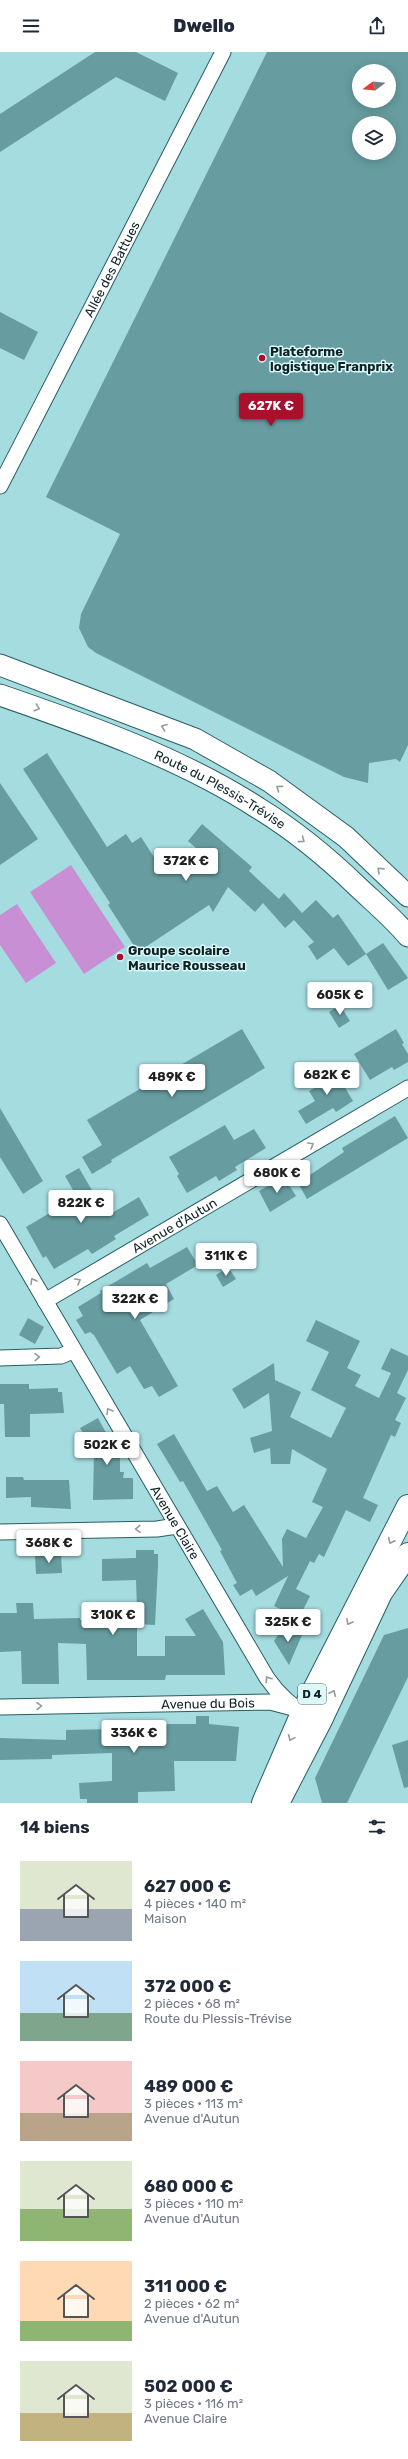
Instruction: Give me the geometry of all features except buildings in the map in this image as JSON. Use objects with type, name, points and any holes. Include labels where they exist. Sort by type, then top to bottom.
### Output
[{"type":"main road","points":[[0,665],[195,739],[269,781],[346,838],[408,896]]},
{"type":"main road","name":"Route du Plessis-Trévise","points":[[0,696],[65,718],[188,769],[258,808],[333,864],[398,923],[408,936]]},
{"type":"main road","name":"D 4","points":[[263,1803],[305,1714],[408,1506]]},
{"type":"main road","name":"D 4","points":[[278,1803],[305,1714],[381,1593],[408,1554]]},
{"type":"street","name":"Allée des Battues","points":[[0,486],[223,52]]},
{"type":"street","name":"Avenue d'Autun","points":[[45,1301],[408,1088]]},
{"type":"street","name":"Avenue Claire","points":[[0,1224],[266,1678],[276,1690],[305,1714]]},
{"type":"street","points":[[0,1358],[61,1356],[74,1351]]},
{"type":"street","points":[[0,1532],[157,1529],[177,1526]]},
{"type":"street","name":"Avenue du Bois","points":[[0,1707],[270,1702],[305,1714]]},
{"type":"shaded area","points":[[71,865],[125,947],[84,974],[30,892]]},
{"type":"shaded area","points":[[17,904],[56,963],[26,983],[0,945],[0,915]]},
{"type":"place","name":"Plateforme logistique Franprix","points":[[262,358]]},
{"type":"place","name":"Groupe scolaire Maurice Rousseau","points":[[120,957]]}]
